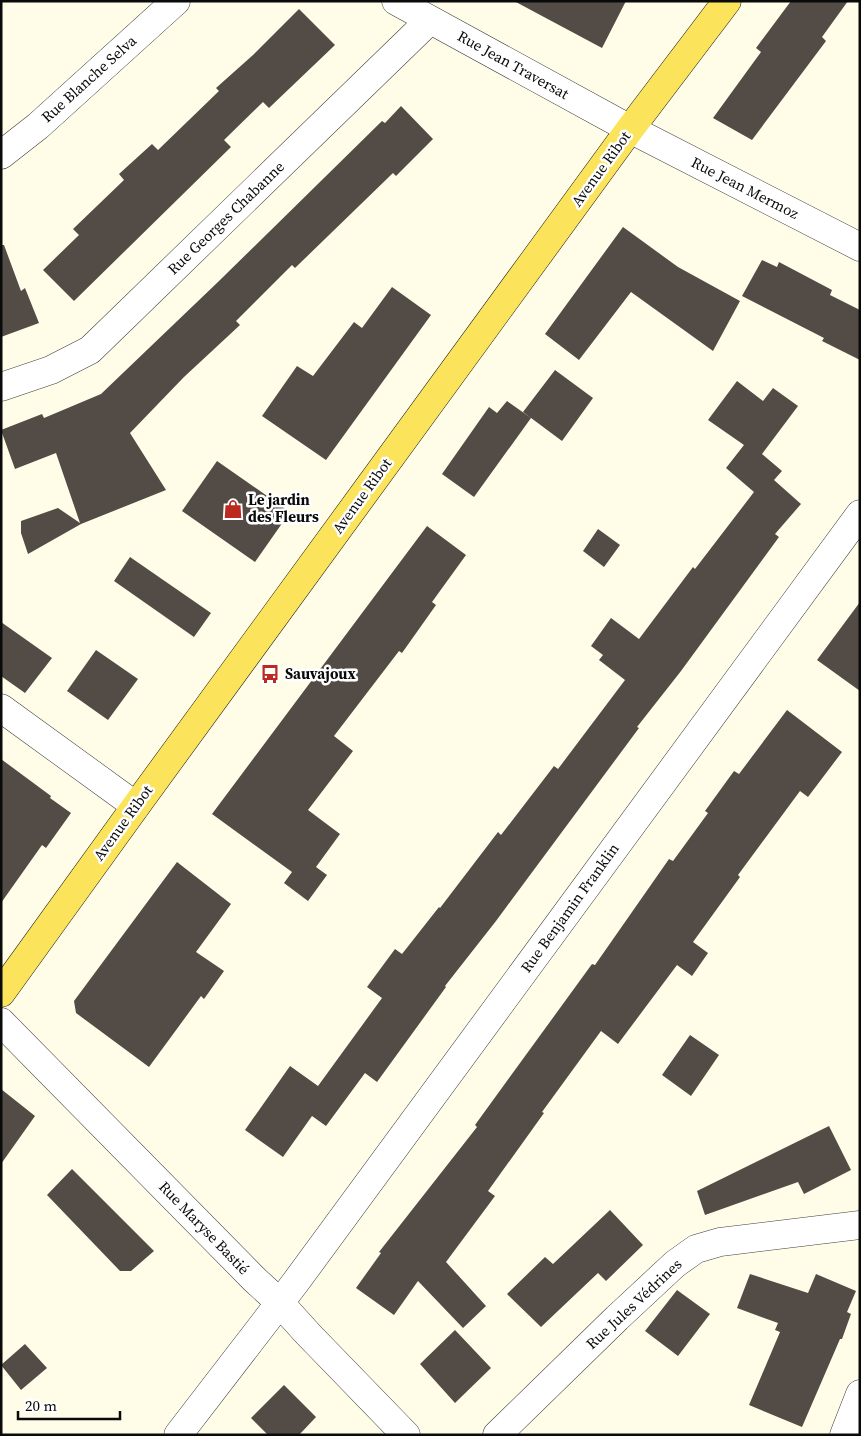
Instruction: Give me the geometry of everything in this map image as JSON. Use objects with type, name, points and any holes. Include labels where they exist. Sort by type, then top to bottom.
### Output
[{"type":"main road","name":"Avenue Ribot","points":[[1,993],[630,129],[727,1]]},
{"type":"street","name":"Rue Blanche Selva","points":[[1,156],[38,126],[176,1]]},
{"type":"street","name":"Rue Jean Traversat","points":[[396,1],[630,129]]},
{"type":"street","name":"Rue Georges Chabanne","points":[[1,387],[51,370],[90,350],[430,20]]},
{"type":"street","name":"Rue Jean Mermoz","points":[[630,129],[860,247]]},
{"type":"street","name":"Rue Benjamin Franklin","points":[[178,1435],[280,1303],[856,528]]},
{"type":"street","points":[[1,708],[136,806]]},
{"type":"street","name":"Rue Maryse Bastié","points":[[1,1022],[254,1279],[280,1303],[406,1435]]},
{"type":"street","name":"Rue Jules Védrines","points":[[497,1435],[617,1318],[675,1264],[696,1249],[720,1242],[860,1225]]},
{"type":"street","points":[[844,1435],[860,1394]]},
{"type":"building","points":[[514,1],[626,1],[602,48]]},
{"type":"building","points":[[791,1],[848,1],[822,37],[826,41],[752,140],[713,118],[761,52],[756,48]]},
{"type":"building","points":[[299,9],[335,45],[269,108],[263,102],[224,140],[231,147],[74,301],[43,270],[79,235],[73,229],[124,180],[119,174],[152,144],[158,150],[219,91],[216,88],[253,55]]},
{"type":"building","points":[[401,106],[433,139],[396,176],[393,173],[295,268],[292,265],[236,321],[240,325],[184,377],[130,433],[166,490],[81,524],[28,554],[21,533],[21,521],[58,508],[80,523],[56,453],[15,469],[1,430],[42,414],[44,418],[101,394],[382,121],[385,123]]},
{"type":"building","points":[[623,227],[678,267],[740,301],[713,351],[631,292],[579,360],[545,334]]},
{"type":"building","points":[[1,245],[4,245],[21,291],[25,288],[39,323],[1,337]]},
{"type":"building","points":[[762,260],[777,267],[779,262],[832,290],[830,295],[860,310],[860,360],[822,341],[824,338],[742,296]]},
{"type":"building","points":[[392,287],[431,315],[326,460],[262,416],[297,366],[313,376],[354,322],[362,328]]},
{"type":"building","points":[[555,370],[593,398],[562,441],[523,412]]},
{"type":"building","points":[[737,381],[763,401],[773,388],[798,406],[762,454],[782,471],[774,480],[801,504],[775,534],[779,537],[681,671],[637,727],[639,728],[496,921],[445,986],[377,1082],[365,1073],[326,1126],[312,1116],[283,1157],[245,1130],[290,1066],[318,1086],[382,998],[367,987],[395,949],[402,954],[498,832],[501,835],[554,766],[558,769],[625,680],[599,660],[603,655],[591,646],[611,618],[639,639],[693,567],[695,569],[754,492],[726,468],[744,445],[708,420]]},
{"type":"building","points":[[507,401],[531,418],[474,497],[442,474],[489,407],[497,413]]},
{"type":"building","name":"Le jardin des Fleurs","points":[[217,461],[290,512],[255,562],[182,511]]},
{"type":"building","points":[[427,526],[466,555],[432,602],[436,605],[402,653],[399,651],[334,736],[353,751],[308,810],[340,834],[316,867],[327,875],[308,901],[284,883],[292,872],[212,814]]},
{"type":"building","points":[[598,529],[620,545],[604,567],[583,551]]},
{"type":"building","points":[[130,557],[211,613],[194,637],[114,581]]},
{"type":"building","points":[[860,602],[860,691],[817,660]]},
{"type":"building","points":[[1,622],[52,658],[25,693],[1,676]]},
{"type":"building","points":[[96,650],[138,679],[108,720],[67,691]]},
{"type":"building","points":[[787,710],[842,752],[808,797],[800,791],[738,875],[740,877],[693,942],[708,953],[692,976],[677,965],[618,1044],[601,1031],[488,1191],[495,1196],[446,1262],[486,1306],[463,1328],[418,1281],[394,1315],[356,1288],[381,1253],[379,1252],[477,1127],[475,1125],[592,964],[595,965],[669,859],[673,861],[708,813],[705,811],[734,771],[739,774]]},
{"type":"building","points":[[1,759],[71,813],[46,848],[42,845],[1,903]]},
{"type":"building","points":[[177,862],[231,904],[196,952],[224,971],[204,999],[201,996],[149,1067],[76,1013],[74,1001]]},
{"type":"building","points":[[690,1035],[719,1055],[691,1096],[662,1075]]},
{"type":"building","points":[[1,1089],[35,1116],[1,1164]]},
{"type":"building","points":[[829,1126],[851,1170],[804,1194],[798,1182],[705,1215],[697,1191]]},
{"type":"building","points":[[72,1169],[154,1251],[131,1271],[120,1271],[47,1195]]},
{"type":"building","points":[[610,1210],[643,1245],[606,1281],[598,1273],[541,1327],[507,1294],[545,1257],[553,1264]]},
{"type":"building","points":[[750,1274],[808,1293],[816,1274],[856,1291],[847,1312],[851,1314],[842,1339],[840,1339],[802,1427],[749,1405],[780,1332],[775,1330],[778,1323],[737,1308]]},
{"type":"building","points":[[677,1290],[710,1314],[678,1356],[645,1331]]},
{"type":"building","points":[[455,1330],[491,1368],[455,1403],[420,1364]]},
{"type":"building","points":[[25,1344],[47,1368],[21,1390],[1,1365]]},
{"type":"building","points":[[284,1385],[316,1417],[299,1435],[268,1435],[251,1418]]},
{"type":"place","name":"Le jardin des Fleurs","points":[[233,509]]},
{"type":"place","name":"Sauvajoux","points":[[270,674]]}]
